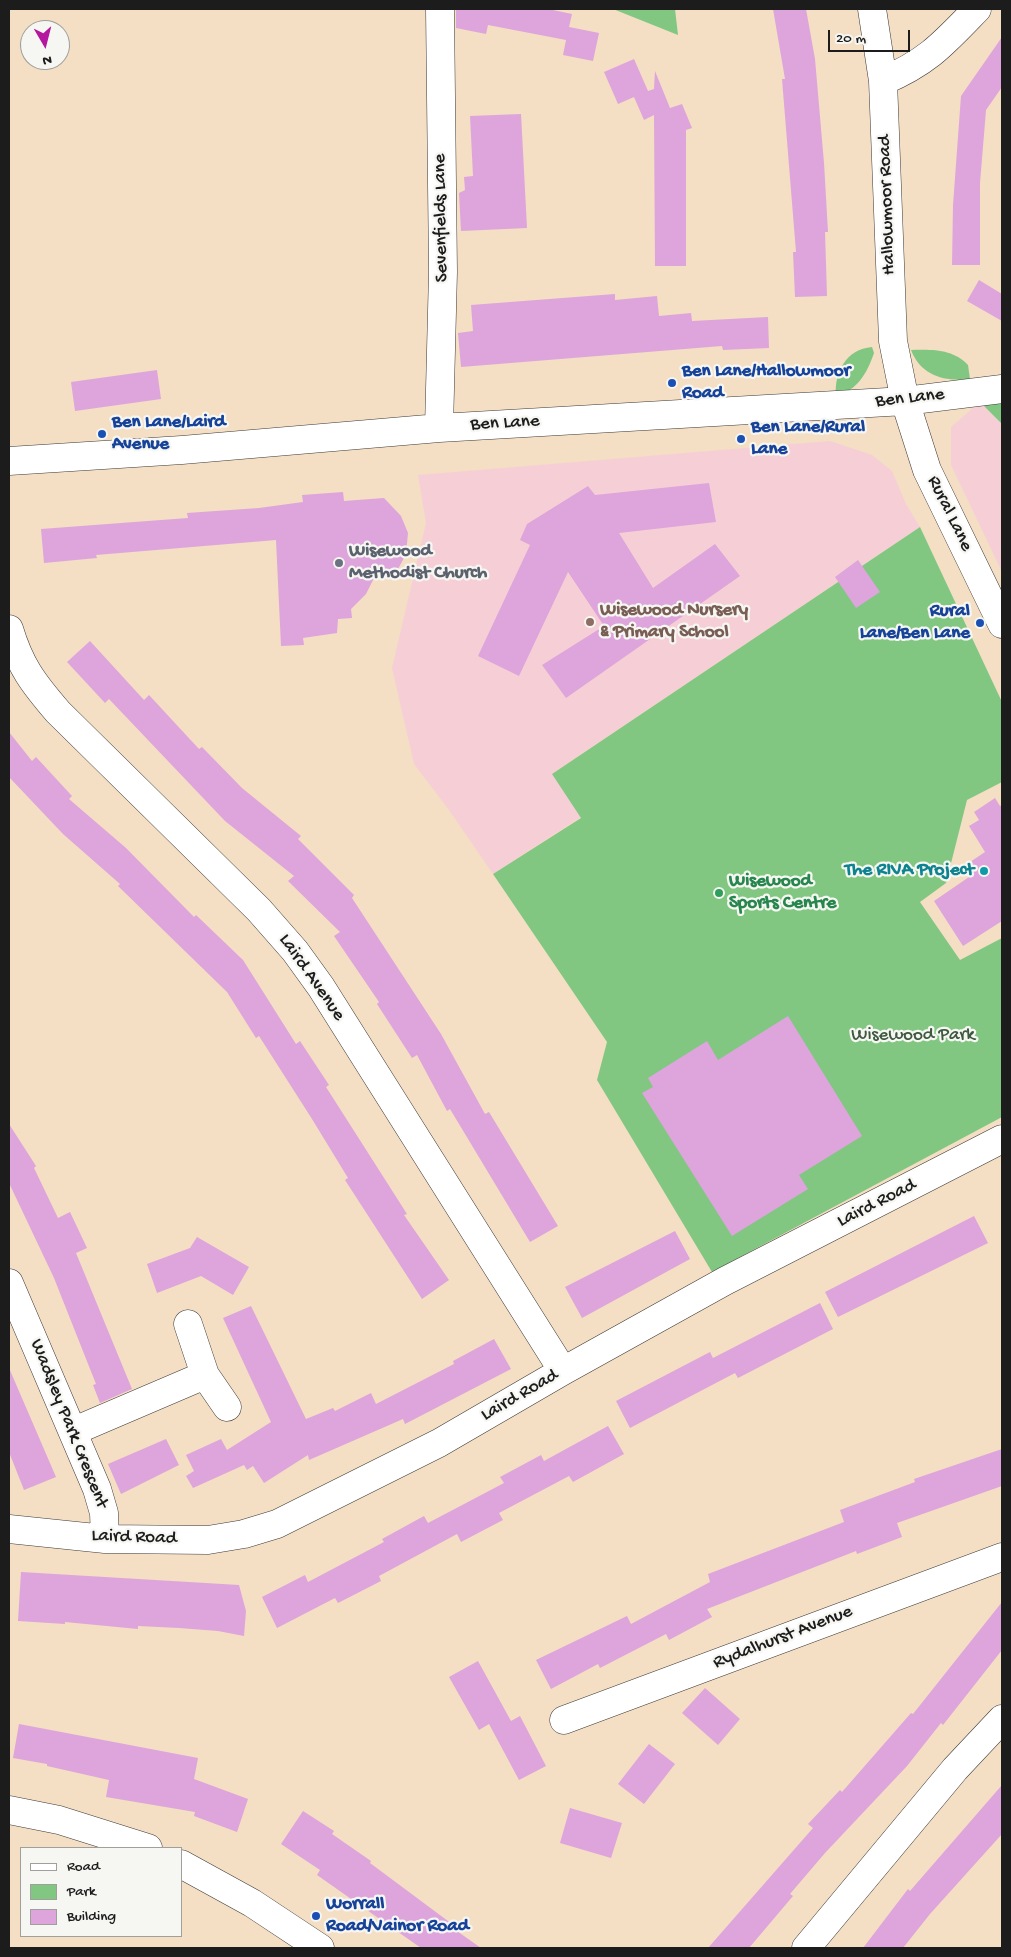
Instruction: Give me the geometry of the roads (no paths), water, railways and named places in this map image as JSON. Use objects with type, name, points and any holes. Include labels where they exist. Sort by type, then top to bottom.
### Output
[{"type":"street","name":"Sevenfields Lane","points":[[439,428],[443,272],[440,9]]},
{"type":"street","name":"Hallowmoor Road","points":[[872,9],[883,81],[893,341],[905,401]]},
{"type":"street","points":[[883,81],[909,70],[936,52],[977,9]]},
{"type":"street","name":"Ben Lane","points":[[9,461],[182,450],[439,428],[905,401],[1002,389]]},
{"type":"street","name":"Rural Lane","points":[[905,401],[927,470],[1002,624]]},
{"type":"street","name":"Laird Avenue","points":[[9,629],[18,658],[34,684],[58,712],[260,910],[295,951],[321,987],[562,1371]]},
{"type":"street","name":"Laird Road","points":[[9,1529],[105,1539],[208,1540],[244,1534],[277,1524],[439,1443],[562,1371],[725,1281],[1002,1139]]},
{"type":"street","name":"Wadsley Park Crescent","points":[[9,1283],[15,1312],[74,1431],[97,1489],[104,1513],[105,1539]]},
{"type":"street","points":[[188,1324],[205,1375],[227,1407]]},
{"type":"street","points":[[74,1431],[205,1375]]},
{"type":"street","name":"Rydalhurst Avenue","points":[[564,1720],[1002,1557]]},
{"type":"street","points":[[806,1948],[955,1769],[1002,1719]]},
{"type":"street","points":[[9,1810],[58,1820],[145,1847]]},
{"type":"street","points":[[182,1865],[252,1903],[320,1948]]},
{"type":"place","name":"Ben Lane/Hallowmoor Road","points":[[672,383]]},
{"type":"place","name":"Ben Lane/Laird Avenue","points":[[102,434]]},
{"type":"place","name":"Ben Lane/Rural Lane","points":[[741,439]]},
{"type":"place","name":"Wisewood Methodist Church","points":[[339,563]]},
{"type":"place","name":"Wisewood Nursery & Primary School","points":[[590,622]]},
{"type":"place","name":"Rural Lane/Ben Lane","points":[[980,623]]},
{"type":"place","name":"The RIVA Project","points":[[984,871]]},
{"type":"place","name":"Wisewood Sports Centre","points":[[719,893]]},
{"type":"place","name":"Worrall Road/Vainor Road","points":[[316,1916]]},
{"type":"park label","name":"Wisewood Park","points":[[913,1036]]}]
